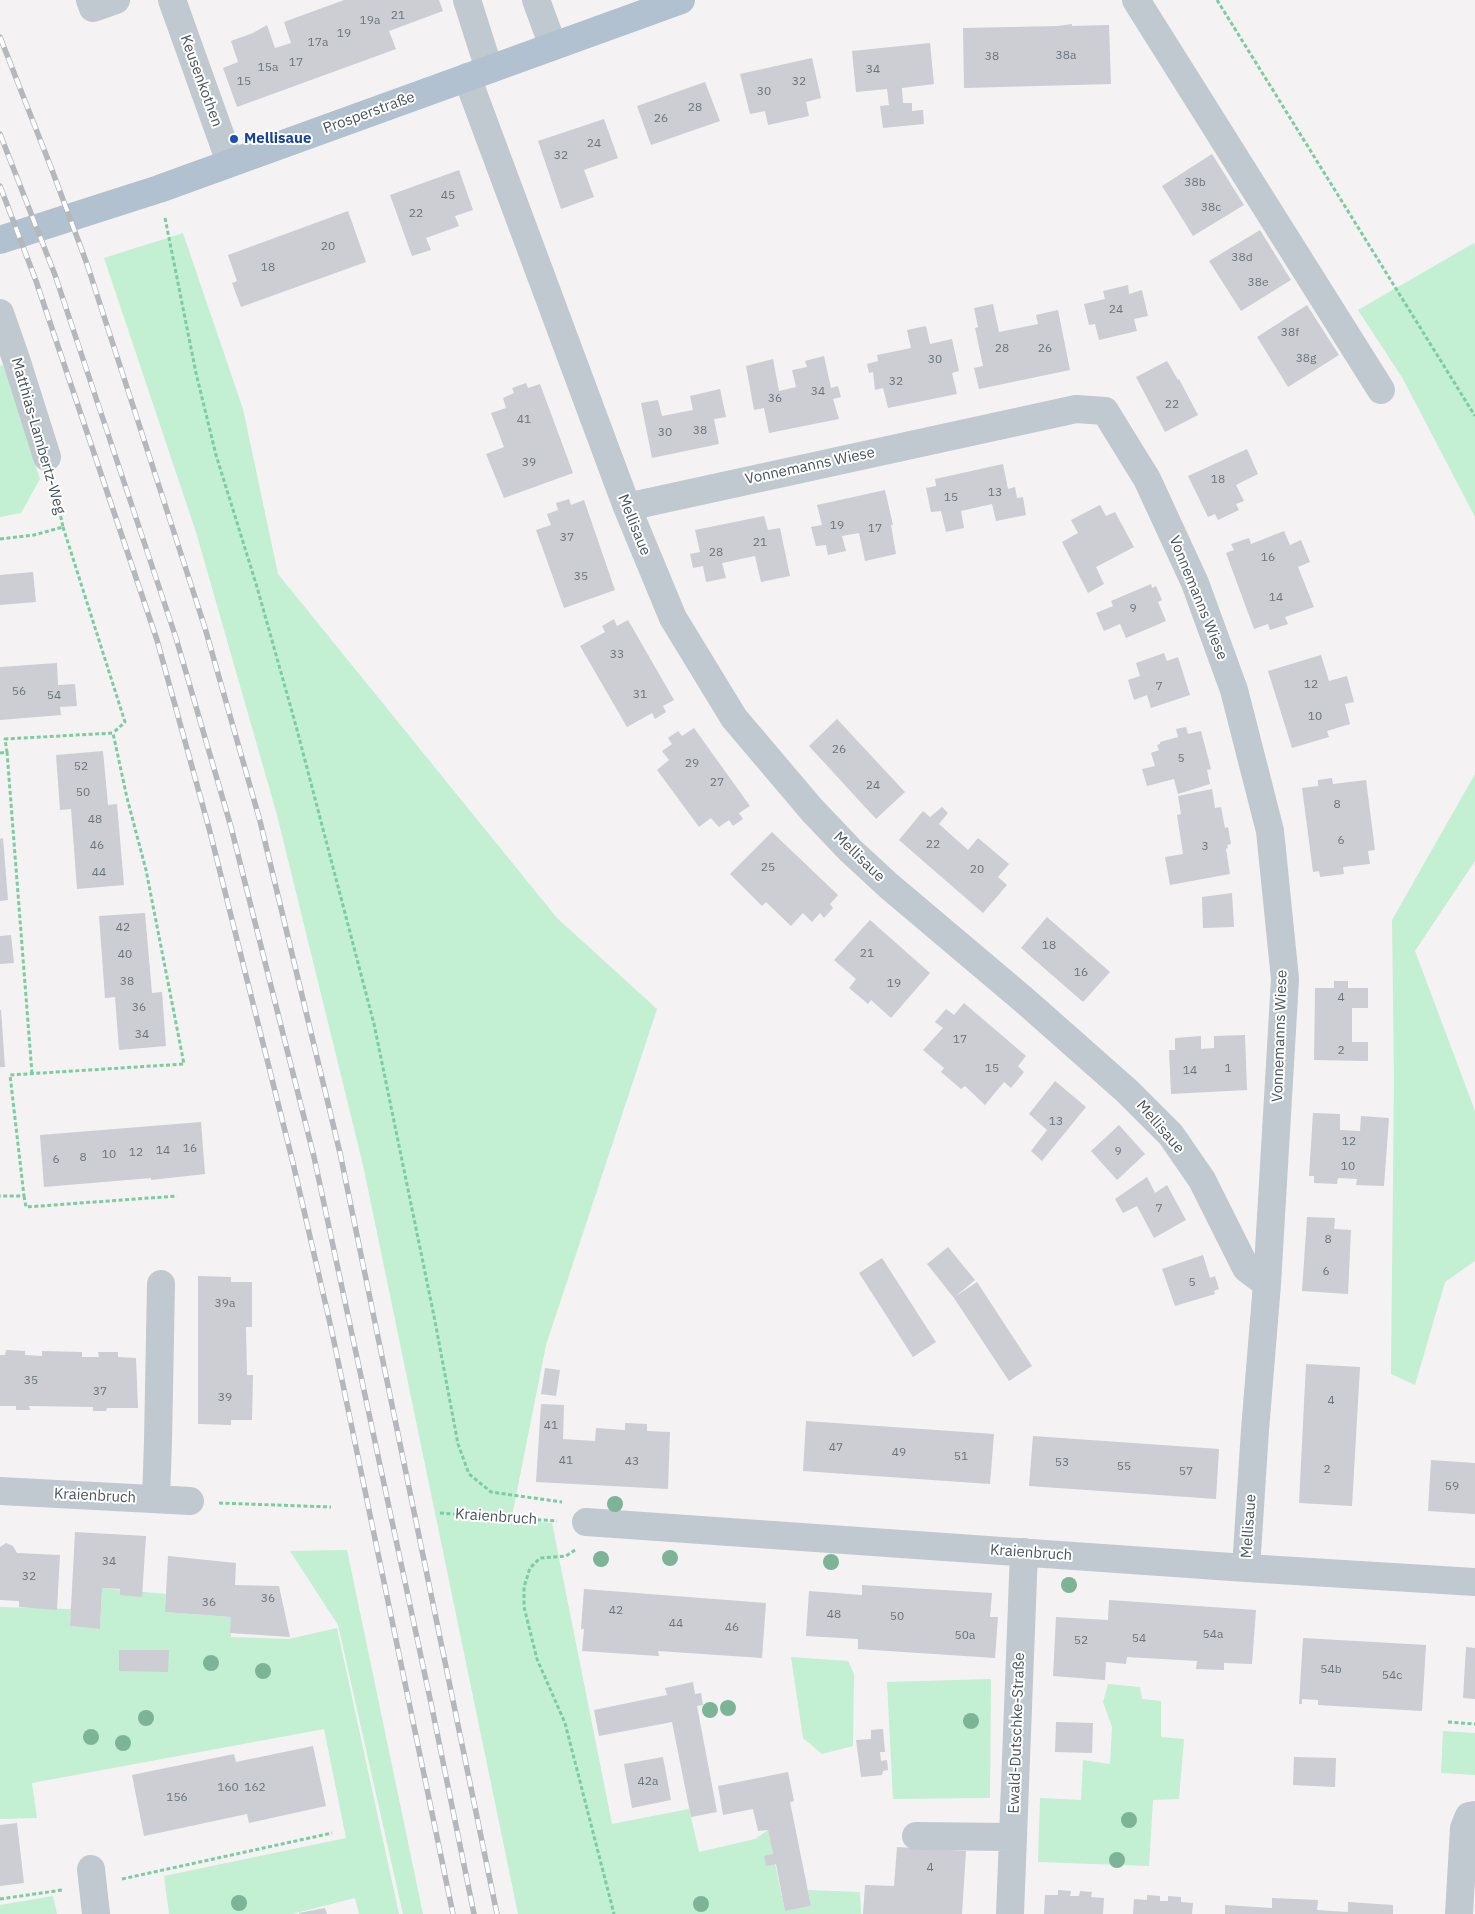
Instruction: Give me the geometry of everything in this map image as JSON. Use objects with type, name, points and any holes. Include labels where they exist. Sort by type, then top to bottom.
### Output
[{"type":"main road","name":"Prosperstraße","points":[[0,240],[160,189],[230,162],[681,0]]},
{"type":"street","points":[[90,0],[93,8],[116,0]]},
{"type":"street","name":"Keusenkothen","points":[[172,0],[230,162]]},
{"type":"street","name":"Mellisaue","points":[[467,0],[478,73],[627,507],[674,618],[734,718],[812,810],[851,851],[1127,1091],[1171,1135],[1202,1180],[1246,1268],[1267,1284],[1246,1568]]},
{"type":"street","points":[[536,0],[553,46]]},
{"type":"street","points":[[1136,0],[1381,390]]},
{"type":"street","name":"Matthias-Lambertz-Weg","points":[[0,313],[47,457]]},
{"type":"street","name":"Vonnemanns Wiese","points":[[627,507],[1076,409],[1105,411],[1147,479],[1195,583],[1234,690],[1270,832],[1285,979],[1267,1284]]},
{"type":"street","points":[[156,1499],[161,1284]]},
{"type":"street","name":"Kraienbruch","points":[[0,1491],[202,1502]]},
{"type":"street","name":"Kraienbruch","points":[[577,1512],[1024,1552],[1475,1582]]},
{"type":"street","name":"Ewald-Dutschke-Straße","points":[[1010,1914],[1024,1552]]},
{"type":"street","points":[[1459,1914],[1464,1828],[1469,1816],[1475,1815]]},
{"type":"street","points":[[916,1836],[1013,1837]]},
{"type":"street","points":[[92,1877],[96,1914]]},
{"type":"path","points":[[1216,0],[1475,416]]},
{"type":"path","points":[[160,189],[196,374],[216,455],[257,587],[296,726],[374,1024],[434,1316],[458,1444],[469,1474],[491,1492],[577,1512]]},
{"type":"path","name":"Matthias-Lambertz-Weg","points":[[0,539],[34,535],[64,527],[47,457]]},
{"type":"path","points":[[32,1074],[7,752],[4,738],[113,733],[125,722],[64,527]]},
{"type":"path","points":[[113,733],[127,798],[146,870],[184,1064],[10,1075],[24,1196],[26,1207],[177,1196]]},
{"type":"path","points":[[0,752],[7,752]]},
{"type":"path","points":[[0,1196],[24,1196]]},
{"type":"path","points":[[202,1502],[331,1507]]},
{"type":"path","name":"Kraienbruch","points":[[440,1513],[552,1521]]},
{"type":"path","points":[[547,1557],[540,1558],[530,1568],[524,1587],[524,1607],[538,1659],[566,1723],[614,1914]]},
{"type":"path","points":[[1448,1722],[1475,1724]]},
{"type":"path","points":[[0,1899],[92,1877],[332,1833]]},
{"type":"green space","points":[[183,233],[243,409],[278,574],[557,918],[657,1009],[546,1345],[512,1516],[514,1520],[552,1523],[612,1824],[689,1809],[699,1852],[755,1839],[768,1830],[785,1911],[811,1906],[808,1890],[860,1892],[861,1914],[518,1914],[363,1165],[277,815],[196,532],[104,258]]},
{"type":"green space","points":[[1474,243],[1475,517],[1403,379],[1358,310]]},
{"type":"green space","points":[[3,365],[40,479],[21,513],[0,517],[0,366]]},
{"type":"green space","points":[[1475,774],[1475,861],[1415,951],[1475,1111],[1475,1261],[1445,1282],[1415,1385],[1391,1374],[1394,1080],[1392,920]]},
{"type":"green space","points":[[347,1550],[423,1914],[403,1914],[338,1625],[290,1551]]},
{"type":"green space","points":[[102,1588],[166,1594],[165,1612],[231,1617],[231,1637],[289,1639],[337,1628],[399,1914],[359,1914],[355,1898],[292,1914],[169,1914],[164,1876],[346,1838],[324,1729],[32,1783],[37,1818],[0,1819],[0,1607],[71,1609],[70,1626],[100,1629]]},
{"type":"green space","points":[[791,1657],[848,1661],[854,1674],[853,1746],[822,1754],[803,1738]]},
{"type":"green space","points":[[991,1679],[990,1798],[893,1799],[887,1682]]},
{"type":"green space","points":[[1108,1684],[1140,1687],[1142,1699],[1161,1701],[1161,1737],[1184,1739],[1179,1799],[1153,1800],[1149,1866],[1038,1862],[1040,1798],[1081,1800],[1083,1760],[1110,1764],[1112,1727],[1103,1702]]},
{"type":"green space","points":[[1443,1731],[1475,1733],[1475,1775],[1441,1773]]},
{"type":"green space","points":[[53,1896],[57,1914],[0,1914],[0,1905]]},
{"type":"building","points":[[344,0],[439,0],[443,11],[389,31],[396,49],[237,107],[223,68],[238,62],[231,41],[253,33],[267,25],[275,48],[291,43],[284,22]]},
{"type":"building","points":[[1072,24],[1072,26],[1109,25],[1111,84],[964,88],[963,28]]},
{"type":"building","points":[[930,43],[934,84],[902,88],[903,103],[912,103],[912,111],[923,110],[924,124],[883,128],[880,106],[889,105],[887,89],[856,92],[852,51]]},
{"type":"building","points":[[812,58],[821,98],[806,102],[809,116],[768,125],[765,111],[750,114],[740,74]]},
{"type":"building","points":[[705,82],[720,121],[651,145],[637,106]]},
{"type":"building","points":[[604,119],[618,158],[584,170],[594,197],[561,209],[538,141]]},
{"type":"building","points":[[1212,154],[1244,205],[1193,236],[1162,186]]},
{"type":"building","points":[[459,170],[473,210],[455,216],[459,226],[426,238],[431,250],[412,256],[390,195]]},
{"type":"building","points":[[348,211],[366,262],[241,307],[232,283],[237,281],[228,255]]},
{"type":"building","points":[[1260,230],[1291,280],[1241,311],[1209,261]]},
{"type":"building","points":[[1128,285],[1129,294],[1142,290],[1148,316],[1134,319],[1137,331],[1099,340],[1095,324],[1089,325],[1084,304],[1105,299],[1103,291]]},
{"type":"building","points":[[993,304],[999,332],[1038,324],[1036,315],[1058,310],[1070,370],[979,389],[974,368],[983,366],[975,328],[978,327],[974,308]]},
{"type":"building","points":[[1307,305],[1339,355],[1288,387],[1257,337]]},
{"type":"building","points":[[926,326],[930,344],[952,339],[959,371],[952,373],[957,394],[888,408],[883,388],[875,390],[873,372],[869,373],[867,364],[878,361],[877,355],[911,348],[907,330]]},
{"type":"building","points":[[824,356],[831,388],[838,386],[841,397],[833,399],[839,419],[769,433],[764,408],[754,410],[746,366],[773,359],[779,391],[796,387],[792,370],[807,367],[805,361]]},
{"type":"building","points":[[1167,361],[1198,415],[1165,432],[1136,377]]},
{"type":"building","points":[[526,383],[528,388],[540,384],[573,473],[504,498],[486,454],[504,447],[491,413],[506,408],[503,398],[514,393],[512,388]]},
{"type":"building","points":[[720,389],[726,417],[714,419],[719,444],[652,458],[641,403],[658,400],[662,416],[693,410],[690,396]]},
{"type":"building","points":[[1247,449],[1258,474],[1236,485],[1244,501],[1236,504],[1239,510],[1218,520],[1215,514],[1208,517],[1188,476]]},
{"type":"building","points":[[1003,464],[1008,489],[1015,487],[1017,498],[1023,497],[1026,515],[996,521],[992,504],[961,511],[964,528],[946,532],[941,511],[931,512],[926,488],[936,486],[935,479]]},
{"type":"building","points":[[885,490],[893,525],[891,525],[896,554],[865,561],[859,533],[842,536],[846,551],[828,555],[826,545],[816,546],[811,527],[822,525],[817,505]]},
{"type":"building","points":[[569,499],[571,505],[584,500],[615,590],[564,608],[536,530],[551,525],[547,514],[558,510],[556,503]]},
{"type":"building","points":[[1100,505],[1106,516],[1115,512],[1134,547],[1096,567],[1104,584],[1088,593],[1062,542],[1078,533],[1071,520]]},
{"type":"building","points":[[764,516],[768,530],[780,528],[790,576],[761,582],[755,556],[722,563],[726,578],[706,582],[703,566],[693,568],[690,554],[700,552],[695,530]]},
{"type":"building","points":[[1284,531],[1290,545],[1301,540],[1310,562],[1298,567],[1314,607],[1285,617],[1288,624],[1270,630],[1268,624],[1254,629],[1226,553],[1234,550],[1231,544],[1249,538],[1251,544]]},
{"type":"building","points":[[33,572],[36,602],[0,605],[0,575]]},
{"type":"building","points":[[1151,584],[1152,588],[1156,586],[1162,600],[1158,602],[1166,621],[1126,638],[1120,624],[1104,631],[1096,613],[1113,606],[1111,601]]},
{"type":"building","points":[[614,619],[617,626],[628,620],[674,700],[663,706],[666,712],[655,719],[652,713],[627,727],[580,646],[605,632],[602,626]]},
{"type":"building","points":[[1164,653],[1167,661],[1178,657],[1190,695],[1151,708],[1147,695],[1134,700],[1128,680],[1140,676],[1136,663]]},
{"type":"building","points":[[1321,655],[1329,681],[1347,676],[1354,702],[1345,704],[1350,724],[1327,731],[1329,737],[1292,748],[1268,671]]},
{"type":"building","points":[[57,663],[58,685],[75,684],[77,706],[60,707],[61,715],[0,720],[0,667]]},
{"type":"building","points":[[837,719],[905,792],[876,819],[809,746]]},
{"type":"building","points":[[1186,727],[1188,734],[1201,731],[1211,769],[1207,770],[1210,784],[1178,794],[1174,779],[1147,786],[1142,769],[1155,766],[1151,753],[1159,750],[1157,745],[1160,742],[1178,737],[1176,729]]},
{"type":"building","points":[[694,728],[750,806],[739,813],[743,819],[733,826],[729,820],[719,827],[711,818],[699,827],[657,770],[669,760],[662,751],[672,744],[668,738],[678,731],[682,736]]},
{"type":"building","points":[[103,751],[108,805],[117,804],[124,885],[77,889],[71,809],[60,810],[56,755]]},
{"type":"building","points":[[1332,778],[1333,784],[1366,780],[1375,850],[1368,851],[1370,864],[1343,867],[1344,874],[1320,877],[1319,871],[1313,872],[1302,788],[1318,786],[1318,780]]},
{"type":"building","points":[[1212,789],[1215,808],[1221,807],[1225,828],[1228,827],[1231,844],[1227,845],[1228,848],[1226,849],[1230,874],[1170,885],[1165,857],[1183,854],[1177,815],[1181,814],[1178,796]]},
{"type":"building","points":[[942,807],[948,813],[939,824],[968,850],[978,838],[1009,864],[998,877],[1007,885],[983,913],[899,840],[923,811],[930,817]]},
{"type":"building","points":[[772,832],[838,895],[830,904],[833,908],[824,918],[820,913],[812,922],[803,913],[791,926],[766,902],[762,906],[730,874]]},
{"type":"building","points":[[3,838],[8,900],[0,901],[0,839]]},
{"type":"building","points":[[1232,893],[1234,927],[1203,928],[1202,897]]},
{"type":"building","points":[[145,913],[152,993],[162,992],[166,1046],[119,1050],[115,997],[105,998],[99,916]]},
{"type":"building","points":[[1047,917],[1110,972],[1083,1002],[1021,948]]},
{"type":"building","points":[[870,920],[930,973],[891,1018],[871,1000],[868,1004],[849,988],[856,979],[834,960]]},
{"type":"building","points":[[11,935],[14,963],[0,964],[0,936]]},
{"type":"building","points":[[1334,981],[1348,981],[1348,988],[1368,988],[1368,1008],[1352,1008],[1352,1042],[1368,1042],[1368,1061],[1314,1060],[1315,988],[1334,988]]},
{"type":"building","points":[[964,1003],[1026,1056],[1018,1066],[1024,1072],[1011,1088],[1004,1082],[985,1105],[965,1086],[961,1089],[941,1072],[944,1068],[923,1050],[943,1028],[935,1022],[946,1009],[954,1015]]},
{"type":"building","points":[[1,1010],[5,1067],[0,1067]]},
{"type":"building","points":[[1245,1035],[1247,1090],[1171,1094],[1169,1050],[1175,1050],[1175,1038],[1201,1036],[1201,1049],[1214,1048],[1214,1036]]},
{"type":"building","points":[[1055,1081],[1086,1107],[1042,1161],[1031,1151],[1047,1130],[1029,1114]]},
{"type":"building","points":[[1313,1113],[1340,1114],[1340,1130],[1360,1131],[1361,1116],[1389,1118],[1384,1186],[1356,1185],[1357,1179],[1338,1178],[1337,1184],[1314,1183],[1314,1176],[1309,1176]]},
{"type":"building","points":[[201,1122],[205,1174],[151,1180],[151,1178],[44,1187],[40,1135]]},
{"type":"building","points":[[1119,1125],[1145,1154],[1117,1180],[1091,1151]]},
{"type":"building","points":[[1147,1177],[1155,1193],[1167,1185],[1186,1220],[1154,1238],[1137,1206],[1123,1213],[1115,1199]]},
{"type":"building","points":[[1307,1217],[1335,1218],[1334,1229],[1351,1230],[1348,1294],[1302,1291]]},
{"type":"building","points":[[948,1247],[975,1280],[956,1296],[977,1282],[1032,1366],[1009,1381],[954,1298],[927,1264]]},
{"type":"building","points":[[1203,1255],[1210,1278],[1215,1276],[1219,1289],[1214,1291],[1215,1294],[1175,1306],[1162,1269]]},
{"type":"building","points":[[882,1258],[936,1342],[913,1357],[859,1273]]},
{"type":"building","points":[[198,1276],[231,1277],[231,1282],[252,1282],[252,1327],[246,1327],[247,1375],[253,1375],[252,1420],[231,1420],[231,1425],[198,1424]]},
{"type":"building","points":[[6,1350],[25,1351],[25,1355],[42,1356],[42,1351],[82,1352],[82,1357],[99,1357],[98,1352],[118,1352],[118,1357],[136,1358],[138,1408],[107,1408],[106,1411],[93,1411],[93,1407],[29,1406],[30,1410],[16,1410],[16,1406],[0,1406],[0,1355],[5,1355]]},
{"type":"building","points":[[1306,1364],[1360,1367],[1352,1506],[1299,1503]]},
{"type":"building","points":[[545,1368],[560,1370],[556,1396],[541,1394]]},
{"type":"building","points":[[541,1404],[564,1405],[563,1439],[595,1441],[596,1428],[625,1430],[625,1423],[647,1424],[647,1431],[670,1432],[668,1489],[536,1482]]},
{"type":"building","points":[[806,1421],[994,1434],[990,1484],[803,1471]]},
{"type":"building","points":[[1033,1436],[1219,1449],[1216,1499],[1029,1486]]},
{"type":"building","points":[[1431,1460],[1475,1463],[1475,1514],[1428,1511]]},
{"type":"building","points":[[75,1532],[146,1536],[142,1597],[120,1595],[120,1589],[102,1588],[100,1629],[70,1626]]},
{"type":"building","points":[[6,1543],[13,1546],[17,1553],[60,1555],[57,1610],[19,1607],[19,1601],[0,1600],[0,1547]]},
{"type":"building","points":[[168,1556],[236,1563],[235,1585],[279,1586],[290,1637],[230,1633],[231,1617],[165,1612]]},
{"type":"building","points":[[862,1585],[992,1593],[990,1617],[998,1617],[995,1658],[858,1649],[858,1639],[806,1636],[809,1591],[862,1595]]},
{"type":"building","points":[[584,1589],[766,1603],[762,1658],[658,1651],[659,1656],[582,1651],[584,1629],[581,1629]]},
{"type":"building","points":[[1109,1600],[1256,1610],[1252,1664],[1224,1663],[1224,1670],[1196,1669],[1197,1661],[1127,1657],[1126,1664],[1106,1662],[1105,1680],[1053,1676],[1056,1617],[1108,1620]]},
{"type":"building","points":[[1303,1638],[1426,1645],[1422,1711],[1318,1705],[1318,1700],[1302,1699],[1302,1704],[1299,1704]]},
{"type":"building","points":[[1466,1647],[1475,1648],[1475,1699],[1463,1698]]},
{"type":"building","points":[[119,1650],[169,1650],[168,1672],[119,1671]]},
{"type":"building","points":[[693,1682],[695,1694],[701,1693],[703,1705],[697,1706],[717,1812],[691,1817],[672,1722],[599,1736],[594,1710],[667,1695],[665,1688]]},
{"type":"building","points":[[1056,1722],[1093,1723],[1092,1753],[1055,1752]]},
{"type":"building","points":[[883,1729],[885,1752],[880,1752],[881,1761],[887,1760],[888,1770],[883,1771],[882,1775],[861,1777],[856,1740],[871,1739],[871,1730]]},
{"type":"building","points":[[313,1746],[326,1806],[249,1823],[247,1814],[144,1836],[132,1775],[234,1754],[236,1762]]},
{"type":"building","points":[[663,1757],[671,1800],[632,1808],[624,1764]]},
{"type":"building","points":[[1294,1757],[1336,1758],[1335,1787],[1293,1785]]},
{"type":"building","points":[[788,1772],[794,1801],[790,1802],[811,1906],[785,1911],[776,1864],[766,1866],[764,1856],[773,1854],[768,1830],[758,1831],[753,1809],[723,1815],[718,1786]]},
{"type":"building","points":[[17,1823],[24,1883],[0,1886],[0,1825]]},
{"type":"building","points":[[897,1847],[966,1851],[962,1914],[863,1914],[865,1885],[894,1886]]},
{"type":"building","points":[[1058,1890],[1071,1891],[1070,1896],[1079,1896],[1080,1891],[1092,1892],[1091,1897],[1104,1898],[1103,1914],[1044,1914],[1045,1895],[1058,1895]]},
{"type":"building","points":[[1147,1895],[1160,1896],[1160,1901],[1168,1901],[1168,1896],[1181,1897],[1181,1902],[1193,1903],[1192,1914],[1133,1914],[1134,1899],[1147,1900]]},
{"type":"building","points":[[1272,1898],[1318,1900],[1317,1910],[1348,1912],[1348,1902],[1393,1905],[1393,1914],[1225,1914],[1225,1905],[1272,1908]]},
{"type":"building","points":[[325,1908],[327,1914],[299,1914],[299,1913]]},
{"type":"railway","points":[[0,37],[87,264],[205,628],[260,821],[340,1153],[497,1914]]},
{"type":"railway","points":[[0,134],[55,275],[176,638],[231,827],[314,1157],[432,1708],[474,1914]]},
{"type":"railway","points":[[0,186],[36,281],[157,640],[210,832],[293,1163],[332,1332],[453,1914]]},
{"type":"place","name":"Mellisaue","points":[[234,139]]}]
